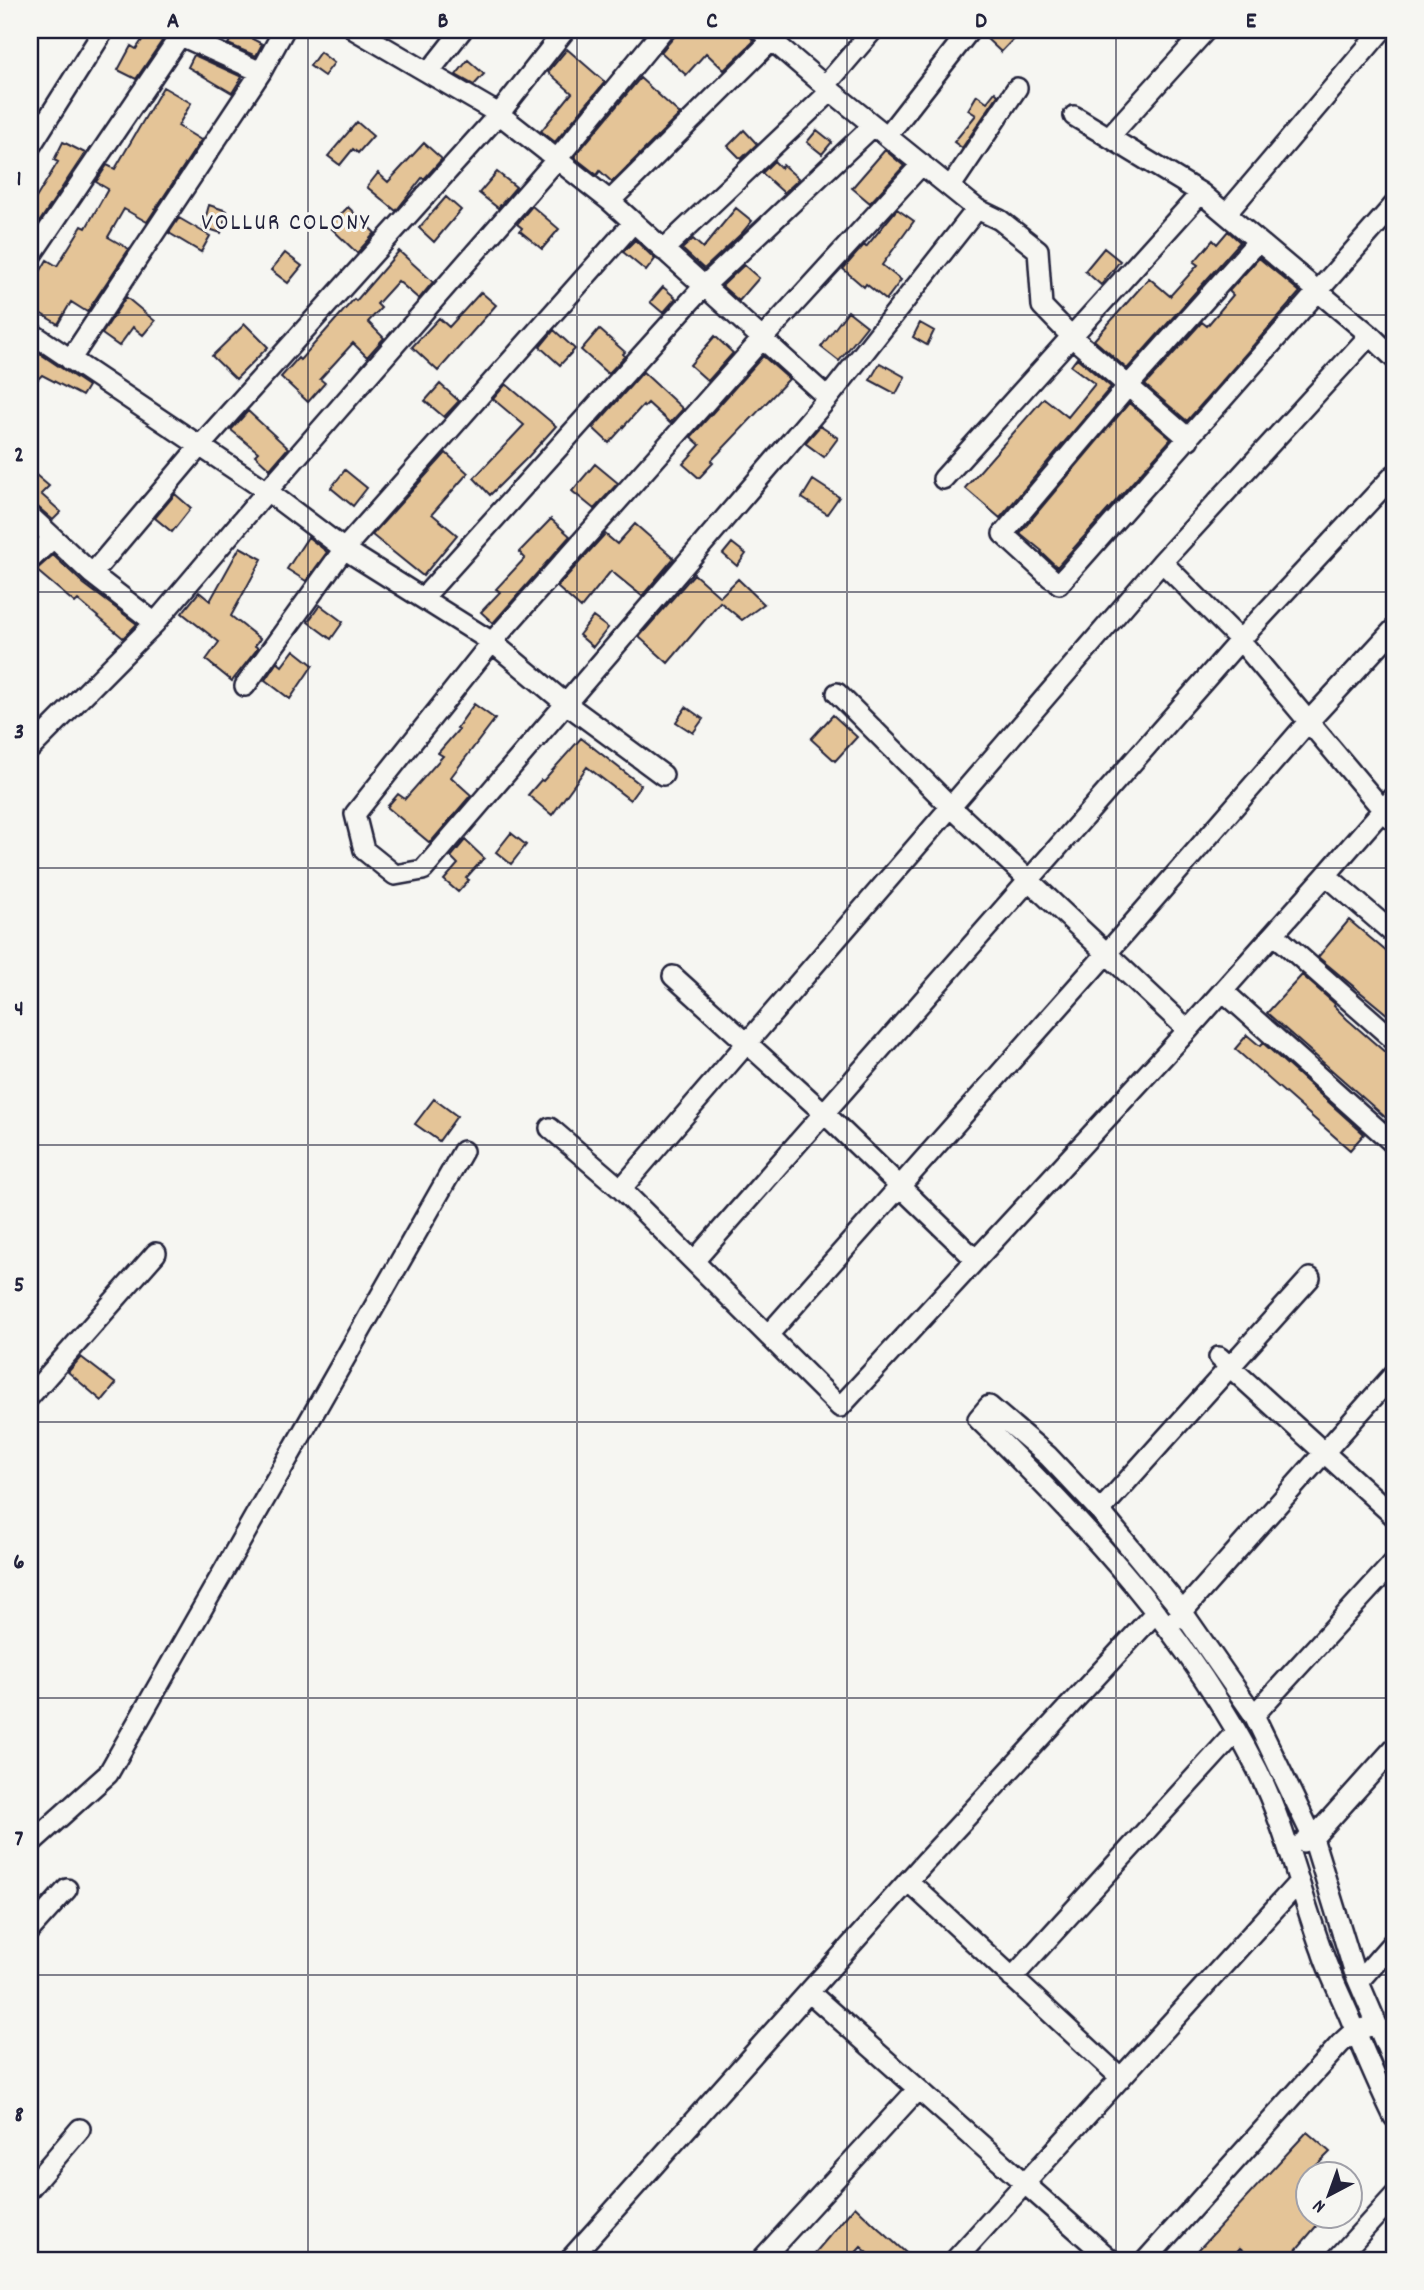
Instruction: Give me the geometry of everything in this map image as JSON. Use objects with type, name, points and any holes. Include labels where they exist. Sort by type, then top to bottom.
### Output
[{"type":"street","points":[[30,147],[104,30]]},
{"type":"street","points":[[70,360],[261,72],[284,30]]},
{"type":"street","points":[[355,30],[499,114],[557,159],[610,201],[828,398]]},
{"type":"street","points":[[429,72],[461,30]]},
{"type":"street","points":[[92,574],[199,447],[499,114],[565,30]]},
{"type":"street","points":[[30,749],[155,622],[557,159],[663,30]]},
{"type":"street","points":[[663,250],[828,88],[873,30]]},
{"type":"street","points":[[423,598],[705,285],[880,131],[970,30]]},
{"type":"street","points":[[1109,137],[1206,30]]},
{"type":"street","points":[[1226,214],[1382,30]]},
{"type":"street","points":[[30,257],[177,32],[261,72]]},
{"type":"street","points":[[610,201],[768,34],[828,88],[977,209],[1000,220],[1038,250],[1042,306],[1072,337],[1189,439]]},
{"type":"street","points":[[951,186],[1017,88]]},
{"type":"street","points":[[1074,116],[1201,193],[1394,358]]},
{"type":"street","points":[[922,164],[492,642],[355,814],[364,850],[395,876],[423,870],[828,398],[977,209]]},
{"type":"street","points":[[943,479],[1201,193]]},
{"type":"street","points":[[1258,241],[1128,386],[1003,534],[1055,581],[1189,439],[1394,205]]},
{"type":"street","points":[[245,686],[344,549],[633,223]]},
{"type":"street","points":[[30,332],[267,491],[344,549],[492,642],[565,703],[663,775]]},
{"type":"street","points":[[621,1189],[1162,562],[1370,335]]},
{"type":"street","points":[[694,1261],[1240,640],[1394,475]]},
{"type":"street","points":[[30,516],[92,574],[155,622]]},
{"type":"street","points":[[30,561],[52,538]]},
{"type":"street","points":[[550,1128],[621,1189],[841,1407],[1188,1030],[1326,875],[1390,809],[1309,721],[1240,640],[1162,562]]},
{"type":"street","points":[[768,1335],[1309,721],[1394,629]]},
{"type":"street","points":[[837,693],[950,806],[1188,1030]]},
{"type":"street","points":[[1326,875],[1394,934]]},
{"type":"street","points":[[1273,934],[1394,1040]]},
{"type":"street","points":[[673,976],[824,1113],[976,1259]]},
{"type":"street","points":[[1223,991],[1394,1144]]},
{"type":"street","points":[[30,1844],[108,1774],[463,1151]]},
{"type":"street","points":[[30,1396],[156,1254]]},
{"type":"street","points":[[1100,1511],[1225,1362],[1310,1278]]},
{"type":"street","points":[[1225,1362],[1394,1517]]},
{"type":"street","points":[[576,2260],[572,2257],[908,1881],[1161,1621],[1183,1612],[1394,1374]]},
{"type":"street","points":[[1394,2064],[1359,1981],[1313,1838],[1254,1715],[1183,1612],[1100,1511],[1048,1456],[989,1406],[978,1419],[1044,1483],[1086,1529],[1200,1673],[1236,1732],[1259,1773],[1289,1848],[1322,1952],[1394,2117]]},
{"type":"street","points":[[1254,1715],[1394,1562]]},
{"type":"street","points":[[1012,1978],[1236,1732]]},
{"type":"street","points":[[1289,1848],[1313,1838],[1394,1748]]},
{"type":"street","points":[[908,1881],[1121,2078]]},
{"type":"street","points":[[955,2260],[1299,1882]]},
{"type":"street","points":[[30,1930],[67,1889]]},
{"type":"street","points":[[1359,1981],[1394,1941]]},
{"type":"street","points":[[809,1992],[1111,2260]]},
{"type":"street","points":[[1146,2260],[1340,2044],[1356,2031],[1377,2024]]},
{"type":"street","points":[[761,2260],[918,2089]]},
{"type":"street","points":[[30,2188],[80,2129]]},
{"type":"street","points":[[1336,2260],[1394,2196]]},
{"type":"building","points":[[149,30],[156,32],[162,41],[136,79],[118,70],[131,46],[136,49]]},
{"type":"building","points":[[236,30],[262,44],[256,56],[228,44]]},
{"type":"building","points":[[680,30],[748,30],[754,41],[724,70],[706,53],[686,75],[661,52]]},
{"type":"building","points":[[993,30],[1022,30],[1001,52],[986,38]]},
{"type":"building","points":[[567,49],[605,82],[555,142],[541,131],[572,93],[548,72]]},
{"type":"building","points":[[320,52],[334,63],[324,76],[310,66]]},
{"type":"building","points":[[194,55],[242,77],[232,93],[188,67]]},
{"type":"building","points":[[468,60],[484,74],[474,85],[456,75]]},
{"type":"building","points":[[640,78],[680,114],[612,182],[600,171],[597,175],[574,157]]},
{"type":"building","points":[[163,87],[191,103],[178,126],[201,140],[147,222],[124,209],[108,237],[129,249],[87,312],[71,302],[58,324],[30,307],[30,289],[47,260],[57,266],[82,226],[86,228],[108,189],[96,182],[107,165],[115,169]]},
{"type":"building","points":[[995,92],[998,95],[962,148],[954,142],[976,115],[968,110],[977,95],[987,102]]},
{"type":"building","points":[[357,122],[373,136],[358,153],[353,149],[340,165],[328,156]]},
{"type":"building","points":[[744,130],[757,144],[741,159],[728,146]]},
{"type":"building","points":[[817,130],[832,142],[822,154],[807,142]]},
{"type":"building","points":[[63,142],[85,153],[30,236],[30,195],[36,198],[58,162],[54,160]]},
{"type":"building","points":[[424,143],[442,159],[424,179],[422,178],[396,211],[367,187],[378,173],[388,182]]},
{"type":"building","points":[[885,150],[904,166],[870,203],[852,188]]},
{"type":"building","points":[[774,161],[799,179],[784,193],[762,173]]},
{"type":"building","points":[[497,172],[516,187],[498,208],[479,193]]},
{"type":"building","points":[[446,197],[461,210],[434,242],[419,228]]},
{"type":"building","points":[[209,205],[227,211],[221,233],[203,227]]},
{"type":"building","points":[[532,206],[559,229],[542,249],[520,231],[522,228],[517,224]]},
{"type":"building","points":[[348,207],[375,233],[357,253],[329,226]]},
{"type":"building","points":[[736,208],[752,221],[704,269],[682,249],[693,239],[703,248]]},
{"type":"building","points":[[897,209],[914,221],[882,265],[901,280],[886,300],[866,284],[864,287],[843,269],[864,245],[866,247]]},
{"type":"building","points":[[179,218],[210,236],[201,252],[169,233]]},
{"type":"building","points":[[1228,231],[1240,242],[1127,369],[1094,340],[1149,278],[1170,296],[1198,265],[1194,262],[1213,240],[1217,244]]},
{"type":"building","points":[[635,240],[655,259],[646,271],[623,252]]},
{"type":"building","points":[[1104,248],[1120,261],[1101,285],[1085,271]]},
{"type":"building","points":[[399,251],[433,282],[419,299],[398,281],[377,304],[381,308],[368,322],[384,338],[367,357],[353,343],[320,379],[325,383],[308,402],[281,377],[298,358],[300,360],[354,299],[356,301]]},
{"type":"building","points":[[285,253],[302,266],[288,283],[271,270]]},
{"type":"building","points":[[1259,258],[1300,292],[1187,421],[1145,385],[1202,322],[1207,326],[1233,295],[1229,291]]},
{"type":"building","points":[[744,265],[759,278],[739,301],[722,286]]},
{"type":"building","points":[[663,287],[676,298],[663,313],[650,302]]},
{"type":"building","points":[[481,292],[496,305],[438,371],[412,347],[439,318],[449,327]]},
{"type":"building","points":[[126,297],[155,321],[143,335],[133,327],[119,346],[102,334]]},
{"type":"building","points":[[848,311],[867,326],[839,361],[821,347]]},
{"type":"building","points":[[920,323],[934,331],[927,345],[913,337]]},
{"type":"building","points":[[245,324],[268,347],[236,379],[212,356]]},
{"type":"building","points":[[599,329],[625,352],[625,356],[608,374],[581,350]]},
{"type":"building","points":[[554,330],[575,349],[560,365],[540,347]]},
{"type":"building","points":[[715,336],[733,353],[708,381],[690,365]]},
{"type":"building","points":[[30,347],[88,386],[82,396],[42,375],[30,387]]},
{"type":"building","points":[[763,356],[789,379],[711,461],[713,463],[699,478],[683,464],[700,445],[691,437]]},
{"type":"building","points":[[1077,358],[1111,387],[1000,518],[965,488],[1044,398],[1068,417],[1095,384],[1071,366]]},
{"type":"building","points":[[880,363],[905,377],[896,394],[870,380]]},
{"type":"building","points":[[643,372],[683,409],[670,423],[648,403],[644,407],[643,405],[609,443],[593,428]]},
{"type":"building","points":[[440,384],[459,401],[444,417],[425,401]]},
{"type":"building","points":[[506,384],[556,426],[490,495],[474,478],[524,425],[493,399]]},
{"type":"building","points":[[1129,403],[1171,439],[1057,567],[1020,533]]},
{"type":"building","points":[[248,411],[288,448],[270,469],[255,455],[258,452],[231,430]]},
{"type":"building","points":[[820,426],[838,438],[824,457],[805,443]]},
{"type":"building","points":[[446,453],[468,473],[432,514],[457,535],[423,576],[372,535]]},
{"type":"building","points":[[595,464],[618,483],[594,509],[572,491]]},
{"type":"building","points":[[30,470],[49,486],[41,494],[61,512],[53,520],[38,507],[30,504]]},
{"type":"building","points":[[345,470],[367,488],[353,506],[331,488]]},
{"type":"building","points":[[813,480],[839,497],[827,514],[802,498]]},
{"type":"building","points":[[175,494],[191,508],[172,532],[155,518]]},
{"type":"building","points":[[551,519],[570,536],[493,623],[481,612],[500,592],[496,589],[525,558],[519,552]]},
{"type":"building","points":[[635,524],[674,558],[642,596],[611,571],[581,608],[557,587],[605,534],[617,544]]},
{"type":"building","points":[[308,537],[327,552],[306,581],[287,569]]},
{"type":"building","points":[[732,543],[746,554],[737,566],[723,554]]},
{"type":"building","points":[[240,547],[262,559],[231,616],[260,639],[255,646],[258,648],[232,681],[206,660],[219,642],[182,613],[199,592],[210,601]]},
{"type":"building","points":[[53,555],[84,584],[137,624],[123,638],[78,600],[75,603],[36,570]]},
{"type":"building","points":[[694,574],[720,597],[738,579],[764,604],[742,620],[720,602],[668,663],[639,637]]},
{"type":"building","points":[[320,605],[343,622],[331,639],[308,622]]},
{"type":"building","points":[[593,617],[608,628],[593,647],[579,635]]},
{"type":"building","points":[[294,650],[313,665],[290,699],[265,680],[277,662],[282,666]]},
{"type":"building","points":[[474,704],[495,719],[451,777],[471,795],[430,843],[387,807],[398,794],[405,799],[443,756],[438,753],[459,729],[457,728]]},
{"type":"building","points":[[686,707],[703,719],[693,733],[676,722]]},
{"type":"building","points":[[833,715],[857,737],[835,761],[811,739]]},
{"type":"building","points":[[581,738],[641,785],[630,800],[587,767],[552,815],[528,795]]},
{"type":"building","points":[[511,833],[526,845],[511,864],[496,852]]},
{"type":"building","points":[[465,840],[484,858],[466,878],[469,880],[458,892],[444,880],[458,864],[451,857]]},
{"type":"building","points":[[1349,920],[1394,958],[1394,1020],[1318,957]]},
{"type":"building","points":[[1302,975],[1394,1060],[1394,1125],[1267,1013]]},
{"type":"building","points":[[1247,1035],[1260,1046],[1263,1043],[1364,1134],[1350,1150],[1235,1049]]},
{"type":"building","points":[[434,1099],[457,1116],[439,1141],[415,1124]]},
{"type":"building","points":[[81,1357],[116,1384],[102,1401],[68,1372]]},
{"type":"building","points":[[1307,2132],[1330,2152],[1322,2160],[1294,2160],[1294,2230],[1313,2230],[1286,2260],[1255,2260],[1240,2248],[1230,2260],[1189,2260]]},
{"type":"building","points":[[855,2206],[914,2260],[876,2260],[861,2247],[849,2260],[809,2260]]},
{"type":"district","name":"VOLLUR COLONY","points":[[286,224]]}]
